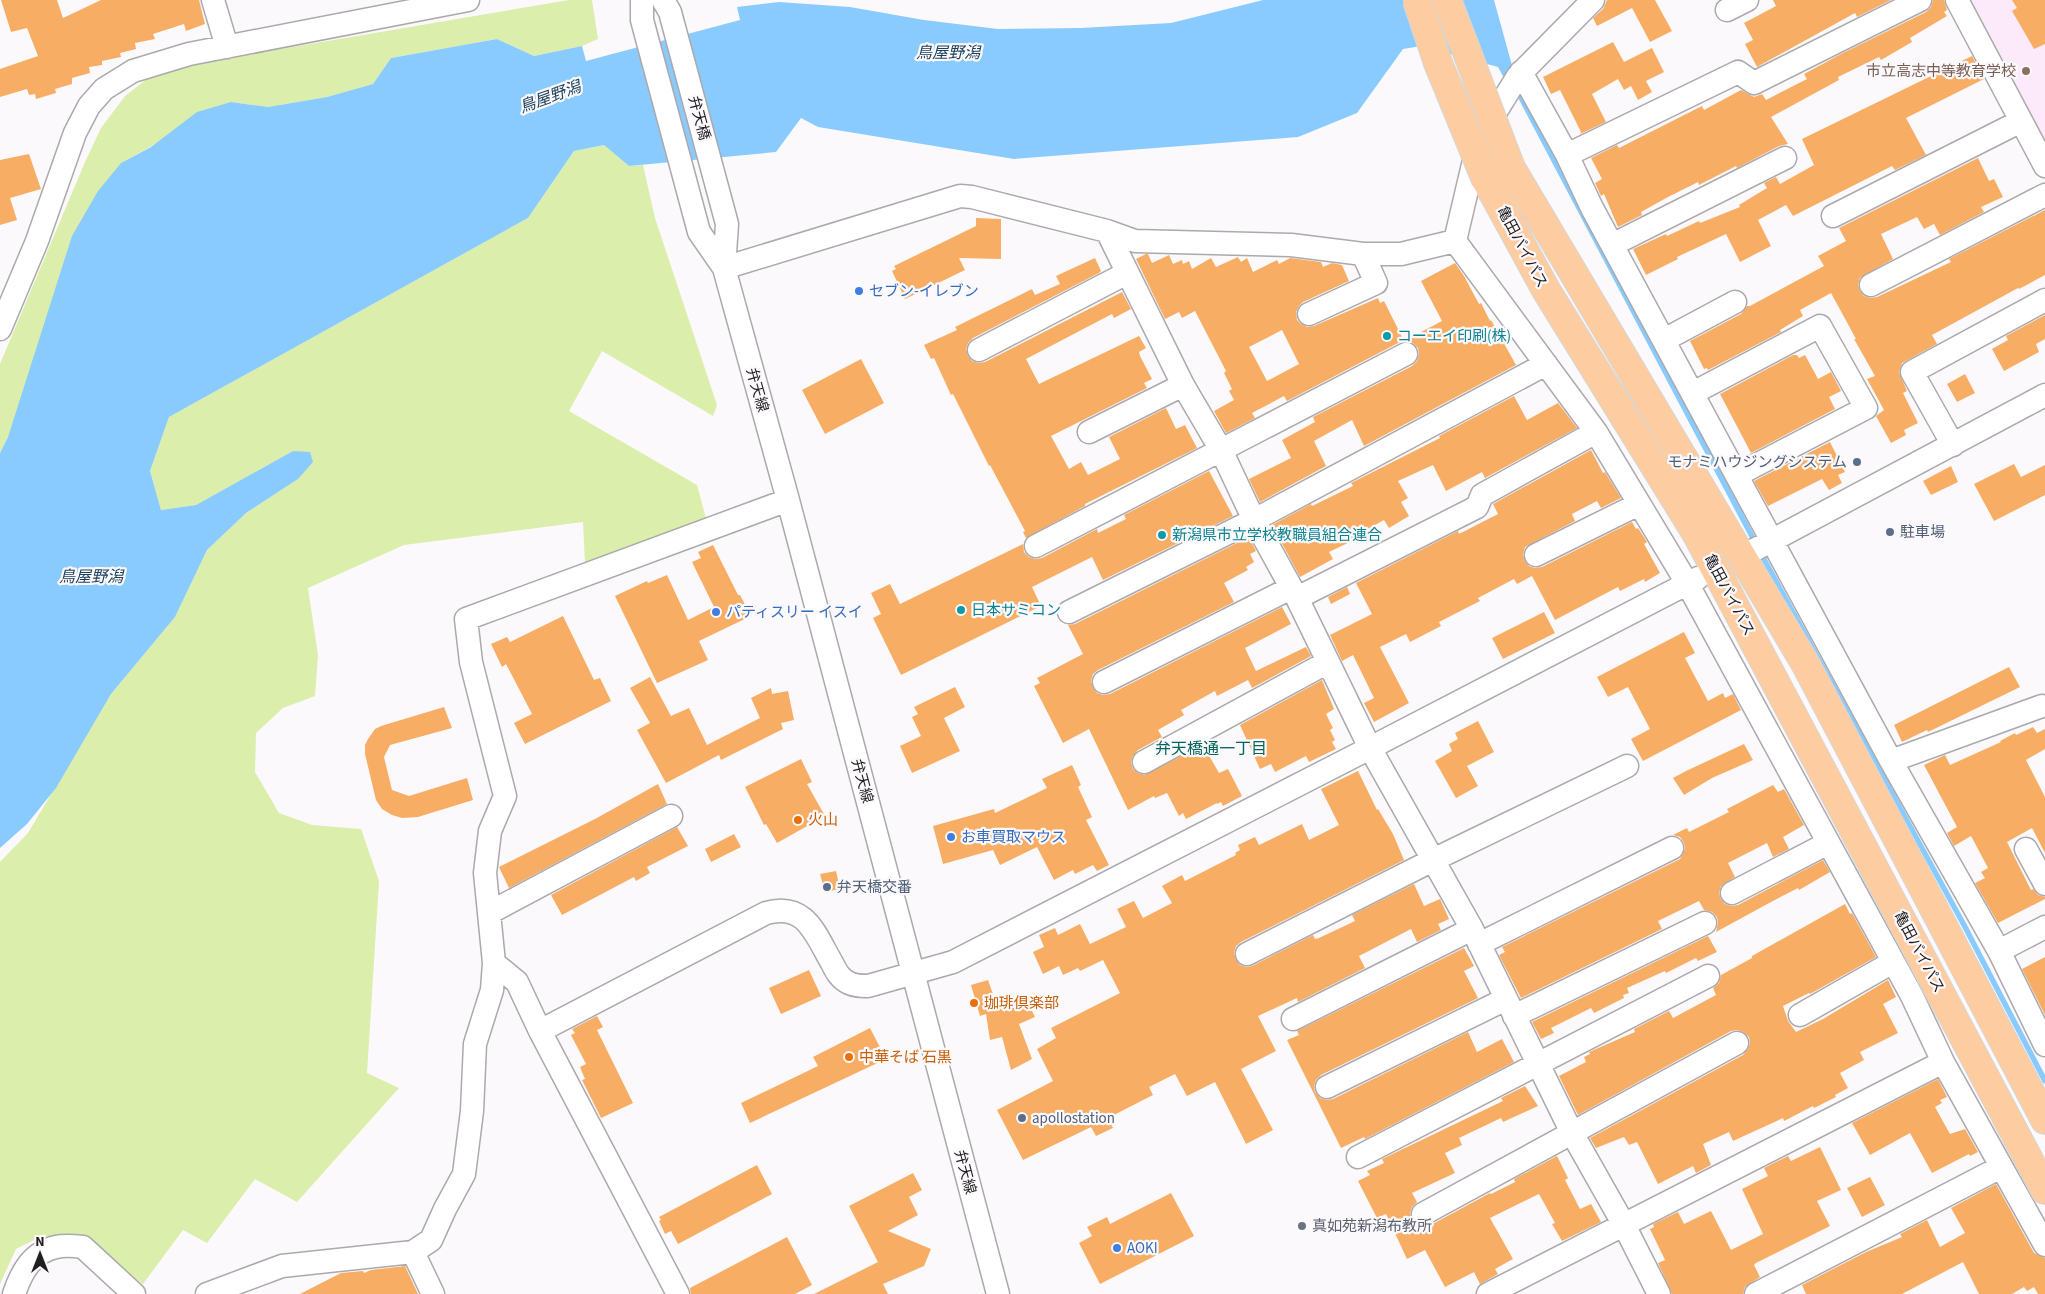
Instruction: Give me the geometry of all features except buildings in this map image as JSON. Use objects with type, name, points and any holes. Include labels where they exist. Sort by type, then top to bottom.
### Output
[{"type":"highway","name":"亀田バイパス","points":[[1417,0],[1438,63],[1486,180],[1546,290],[1696,533],[2045,1190]]},
{"type":"highway","name":"亀田バイパス","points":[[1447,0],[1511,168],[1805,664],[2045,1120]]},
{"type":"street","points":[[213,0],[227,47]]},
{"type":"street","points":[[0,329],[37,241],[75,132],[90,106],[104,89],[133,71],[189,54],[468,0]]},
{"type":"street","points":[[1593,0],[1515,80],[1479,139],[1455,241],[1596,432],[1639,504],[1693,580],[1828,843],[1893,962],[1943,1062],[2045,1245]]},
{"type":"street","points":[[1726,10],[1747,0]]},
{"type":"street","points":[[1567,155],[1738,72],[1754,83],[1920,0]]},
{"type":"street","points":[[1957,0],[2045,166]]},
{"type":"street","name":"弁天橋","points":[[667,6],[727,224],[724,268]]},
{"type":"street","name":"弁天橋","points":[[642,10],[699,232],[724,268]]},
{"type":"street","points":[[1515,80],[1567,155],[1592,208],[1737,475],[1764,545],[1999,950],[2045,1045]]},
{"type":"street","points":[[1833,216],[2021,121]]},
{"type":"street","points":[[1612,245],[1785,158]]},
{"type":"street","points":[[724,268],[960,196],[972,197],[1107,231],[1135,241],[1291,245],[1363,254],[1401,254],[1455,241]]},
{"type":"street","points":[[1870,285],[2045,196]]},
{"type":"street","points":[[1107,231],[1183,385],[1221,450],[1254,520],[1294,593],[1370,748],[1476,937],[1572,1134],[1624,1225],[1659,1294]]},
{"type":"street","points":[[1309,314],[1376,283],[1363,254]]},
{"type":"street","name":"弁天線","points":[[724,268],[788,500],[998,1294]]},
{"type":"street","points":[[980,350],[1127,274]]},
{"type":"street","points":[[1953,445],[1912,372],[2045,300]]},
{"type":"street","points":[[1664,340],[1735,302]]},
{"type":"street","points":[[1692,393],[1820,326],[1866,408],[1737,475]]},
{"type":"street","points":[[1036,546],[1406,354]]},
{"type":"street","points":[[1069,612],[1254,520],[1546,364]]},
{"type":"street","points":[[1097,432],[1183,385]]},
{"type":"street","points":[[1764,545],[2045,395]]},
{"type":"street","points":[[1104,682],[1477,507],[1482,495],[1596,432]]},
{"type":"street","points":[[207,1294],[282,1266],[413,1252],[431,1240],[464,1174],[472,1111],[476,1044],[492,990],[494,962],[485,873],[490,831],[505,796],[471,662],[466,619],[788,500]]},
{"type":"street","points":[[1536,555],[1639,504]]},
{"type":"street","points":[[540,1031],[766,913],[778,910],[795,913],[810,924],[839,976],[847,983],[857,986],[868,986],[952,962],[1693,580]]},
{"type":"street","points":[[1144,762],[1328,662]]},
{"type":"street","points":[[1891,761],[2042,706]]},
{"type":"street","points":[[1247,954],[1433,860],[1628,766]]},
{"type":"street","points":[[489,913],[671,816]]},
{"type":"street","points":[[1732,893],[1828,843]]},
{"type":"street","points":[[1293,1019],[1672,848]]},
{"type":"street","points":[[2026,850],[2045,884]]},
{"type":"street","points":[[1327,1087],[1705,923]]},
{"type":"street","points":[[1999,950],[2045,927]]},
{"type":"street","points":[[494,962],[518,982],[540,1031],[678,1294]]},
{"type":"street","points":[[1800,1015],[1893,962]]},
{"type":"street","points":[[1358,1157],[1708,976]]},
{"type":"street","points":[[1423,1214],[1738,1043]]},
{"type":"street","points":[[1488,1294],[1943,1062]]},
{"type":"street","points":[[1756,1294],[2001,1167]]},
{"type":"street","points":[[14,1294],[22,1272],[40,1252],[57,1246],[83,1246],[134,1294]]},
{"type":"street","points":[[413,1252],[433,1294]]},
{"type":"shaded area","name":"市立高志中等教育学校","points":[[1970,0],[2045,0],[2045,143]]},
{"type":"green space","points":[[569,0],[592,0],[598,39],[582,46],[534,56],[497,39],[391,58],[373,84],[327,97],[268,107],[231,102],[121,163],[0,453],[0,364],[85,162],[101,128],[125,96],[147,79],[175,67]]},
{"type":"green space","points":[[604,145],[629,166],[643,165],[655,218],[717,405],[713,416],[602,351],[569,411],[697,485],[707,522],[585,564],[583,522],[404,545],[308,588],[318,655],[315,696],[283,708],[256,733],[255,772],[279,813],[312,825],[361,829],[379,881],[367,1073],[399,1088],[297,1202],[255,1179],[207,1243],[183,1230],[143,1284],[105,1255],[60,1236],[42,1236],[16,1249],[0,1284],[0,862],[28,833],[111,694],[175,617],[207,550],[246,513],[298,479],[293,451],[196,505],[161,510],[150,471],[169,417],[528,218],[574,151]]},
{"type":"water","name":"鳥屋野潟","points":[[1263,0],[1494,0],[1513,69],[1505,80],[1498,67],[1421,46],[1403,49],[1357,113],[1298,137],[1014,159],[818,127],[801,118],[776,152],[629,166],[604,145],[574,151],[528,218],[169,417],[150,471],[161,510],[196,505],[293,451],[310,452],[313,462],[298,479],[246,513],[207,550],[175,617],[111,694],[56,788],[27,824],[0,848],[0,453],[8,437],[72,236],[98,191],[121,163],[151,147],[197,112],[231,102],[268,107],[327,97],[373,84],[391,58],[497,39],[534,56],[582,46],[586,61],[740,20],[737,7],[779,2],[850,7],[924,20],[998,29],[1080,28],[1171,23]]},
{"type":"waterway","points":[[1517,90],[1756,544]]},
{"type":"waterway","points":[[1760,552],[1964,925],[2045,1081]]},
{"type":"place","name":"市立高志中等教育学校","points":[[2026,71]]},
{"type":"place","name":"セブン-イレブン","points":[[859,291]]},
{"type":"place","name":"コーエイ印刷(株)","points":[[1387,336]]},
{"type":"place","name":"モナミハウジングシステム","points":[[1857,462]]},
{"type":"place","name":"駐車場","points":[[1890,532]]},
{"type":"place","name":"新潟県市立学校教職員組合連合","points":[[1162,535]]},
{"type":"place","name":"日本サミコン","points":[[961,610]]},
{"type":"place","name":"パティスリー イスイ","points":[[716,612]]},
{"type":"place","name":"火山","points":[[798,820]]},
{"type":"place","name":"お車買取マウス","points":[[951,837]]},
{"type":"place","name":"弁天橋交番","points":[[827,887]]},
{"type":"place","name":"珈琲倶楽部","points":[[974,1003]]},
{"type":"place","name":"中華そば 石黒","points":[[849,1057]]},
{"type":"place","name":"apollostation","points":[[1022,1118]]},
{"type":"place","name":"真如苑新潟布教所","points":[[1302,1226]]},
{"type":"place","name":"AOKI","points":[[1117,1248]]},
{"type":"district","name":"弁天橋通一丁目","points":[[1211,749]]}]
